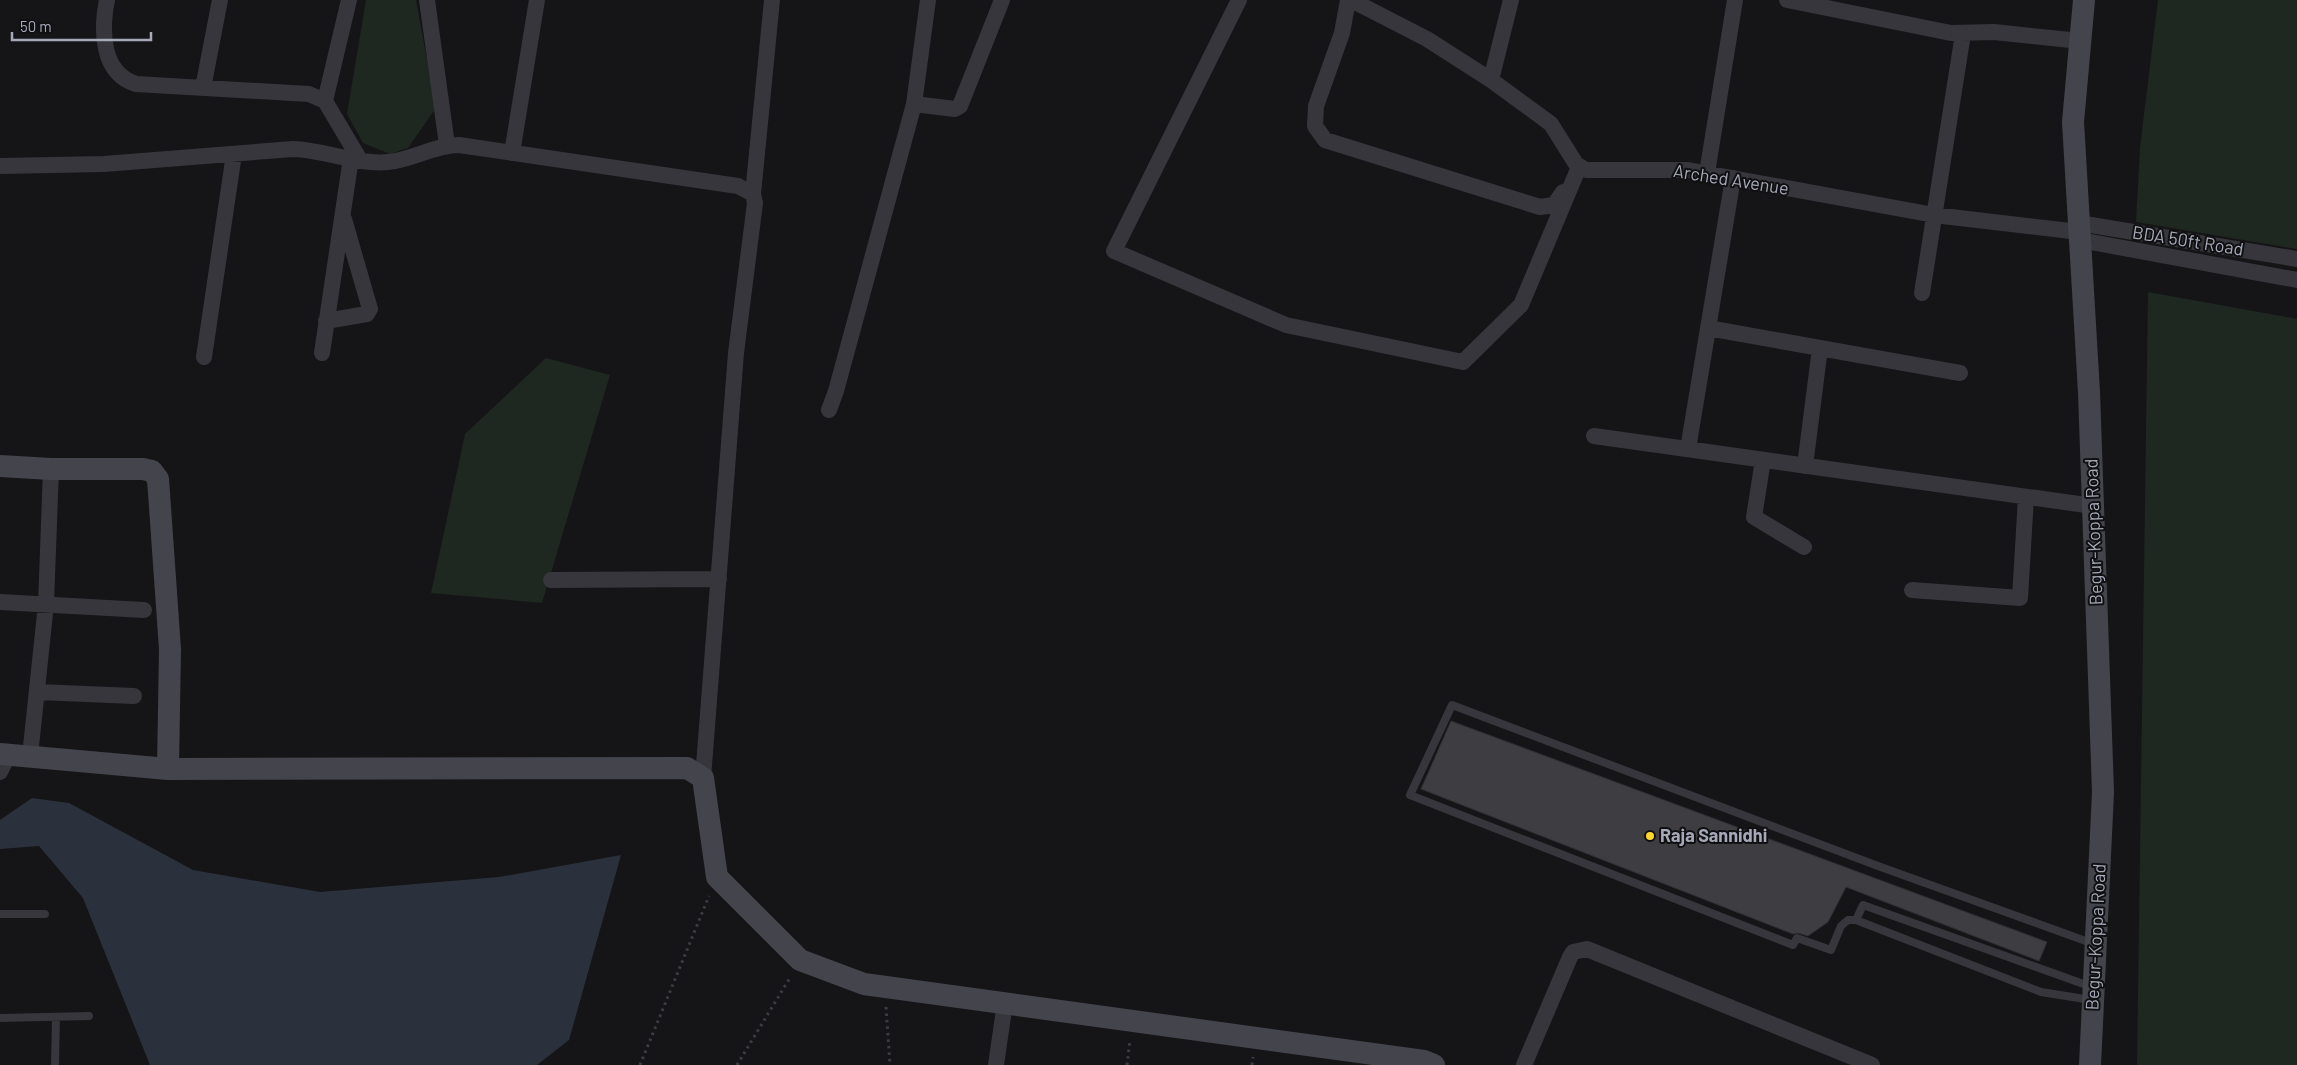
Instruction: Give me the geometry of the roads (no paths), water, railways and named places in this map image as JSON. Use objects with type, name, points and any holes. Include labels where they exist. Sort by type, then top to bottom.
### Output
[{"type":"street","points":[[107,0],[104,37],[109,58],[118,75],[127,81],[136,84],[308,94],[326,101]]},
{"type":"street","points":[[203,88],[220,0]]},
{"type":"street","points":[[322,353],[342,214],[355,159],[326,101],[349,0]]},
{"type":"street","points":[[427,0],[447,145]]},
{"type":"street","points":[[512,153],[536,0]]},
{"type":"street","points":[[772,0],[753,194],[756,203],[736,353],[704,778],[717,877],[800,960],[864,984],[1280,1040],[1424,1061],[1434,1065]]},
{"type":"street","points":[[829,410],[836,391],[914,104],[928,0]]},
{"type":"street","points":[[914,104],[955,108],[960,106],[1002,0]]},
{"type":"street","points":[[1239,0],[1114,251],[1286,325],[1463,362],[1520,305],[1579,167]]},
{"type":"street","points":[[1350,0],[1427,38],[1491,80],[1551,124],[1579,167],[1554,205],[1550,208],[1540,208],[1325,140],[1315,126],[1316,106],[1342,33],[1350,0]]},
{"type":"street","points":[[1491,80],[1511,0]]},
{"type":"street","points":[[1707,173],[1735,0]]},
{"type":"street","points":[[1787,0],[1950,33],[1994,32],[2080,41]]},
{"type":"street","name":"Begur-Koppa Road","points":[[2084,0],[2073,122],[2093,506],[2103,792],[2090,1065]]},
{"type":"street","points":[[1922,293],[1963,34]]},
{"type":"street","points":[[0,166],[104,164],[307,150],[375,162],[400,160],[447,145],[738,186],[753,194]]},
{"type":"street","points":[[204,357],[234,154]]},
{"type":"street","name":"Arched Avenue","points":[[1579,167],[1586,170],[1600,171],[1688,170],[1934,215],[2079,232]]},
{"type":"street","points":[[1688,449],[1734,178]]},
{"type":"street","points":[[326,322],[367,314],[370,308],[342,214]]},
{"type":"street","name":"BDA 50ft Road","points":[[2079,232],[2297,259]]},
{"type":"street","name":"BDA 50ft Road","points":[[2079,232],[2297,280]]},
{"type":"street","points":[[1708,328],[1960,373]]},
{"type":"street","points":[[1805,466],[1820,348]]},
{"type":"street","points":[[1594,436],[2093,506]]},
{"type":"street","points":[[1763,460],[1754,517],[1804,547]]},
{"type":"street","points":[[0,466],[51,469],[143,469],[152,471],[158,479],[170,649],[168,769]]},
{"type":"street","points":[[51,469],[46,604],[38,692],[10,759],[168,769],[686,768],[704,778]]},
{"type":"street","points":[[1912,590],[2020,598],[2026,497]]},
{"type":"street","points":[[551,580],[719,579]]},
{"type":"street","points":[[0,602],[144,610]]},
{"type":"street","points":[[38,692],[134,696]]},
{"type":"street","points":[[1524,1065],[1570,957],[1574,952],[1587,949],[1872,1065]]},
{"type":"street","points":[[996,1065],[1005,1003]]},
{"type":"lane","points":[[2094,994],[2041,992],[1856,920],[1848,920],[1841,926],[1830,950],[1797,938],[1793,945],[1410,796],[1452,704],[1878,866],[2096,944]]},
{"type":"lane","points":[[1856,920],[1863,905],[2094,994]]},
{"type":"lane","points":[[0,914],[45,914]]},
{"type":"lane","points":[[0,1018],[89,1016]]},
{"type":"lane","points":[[55,1065],[56,1017]]},
{"type":"place","name":"Raja Sannidhi","points":[[1650,836]]}]
